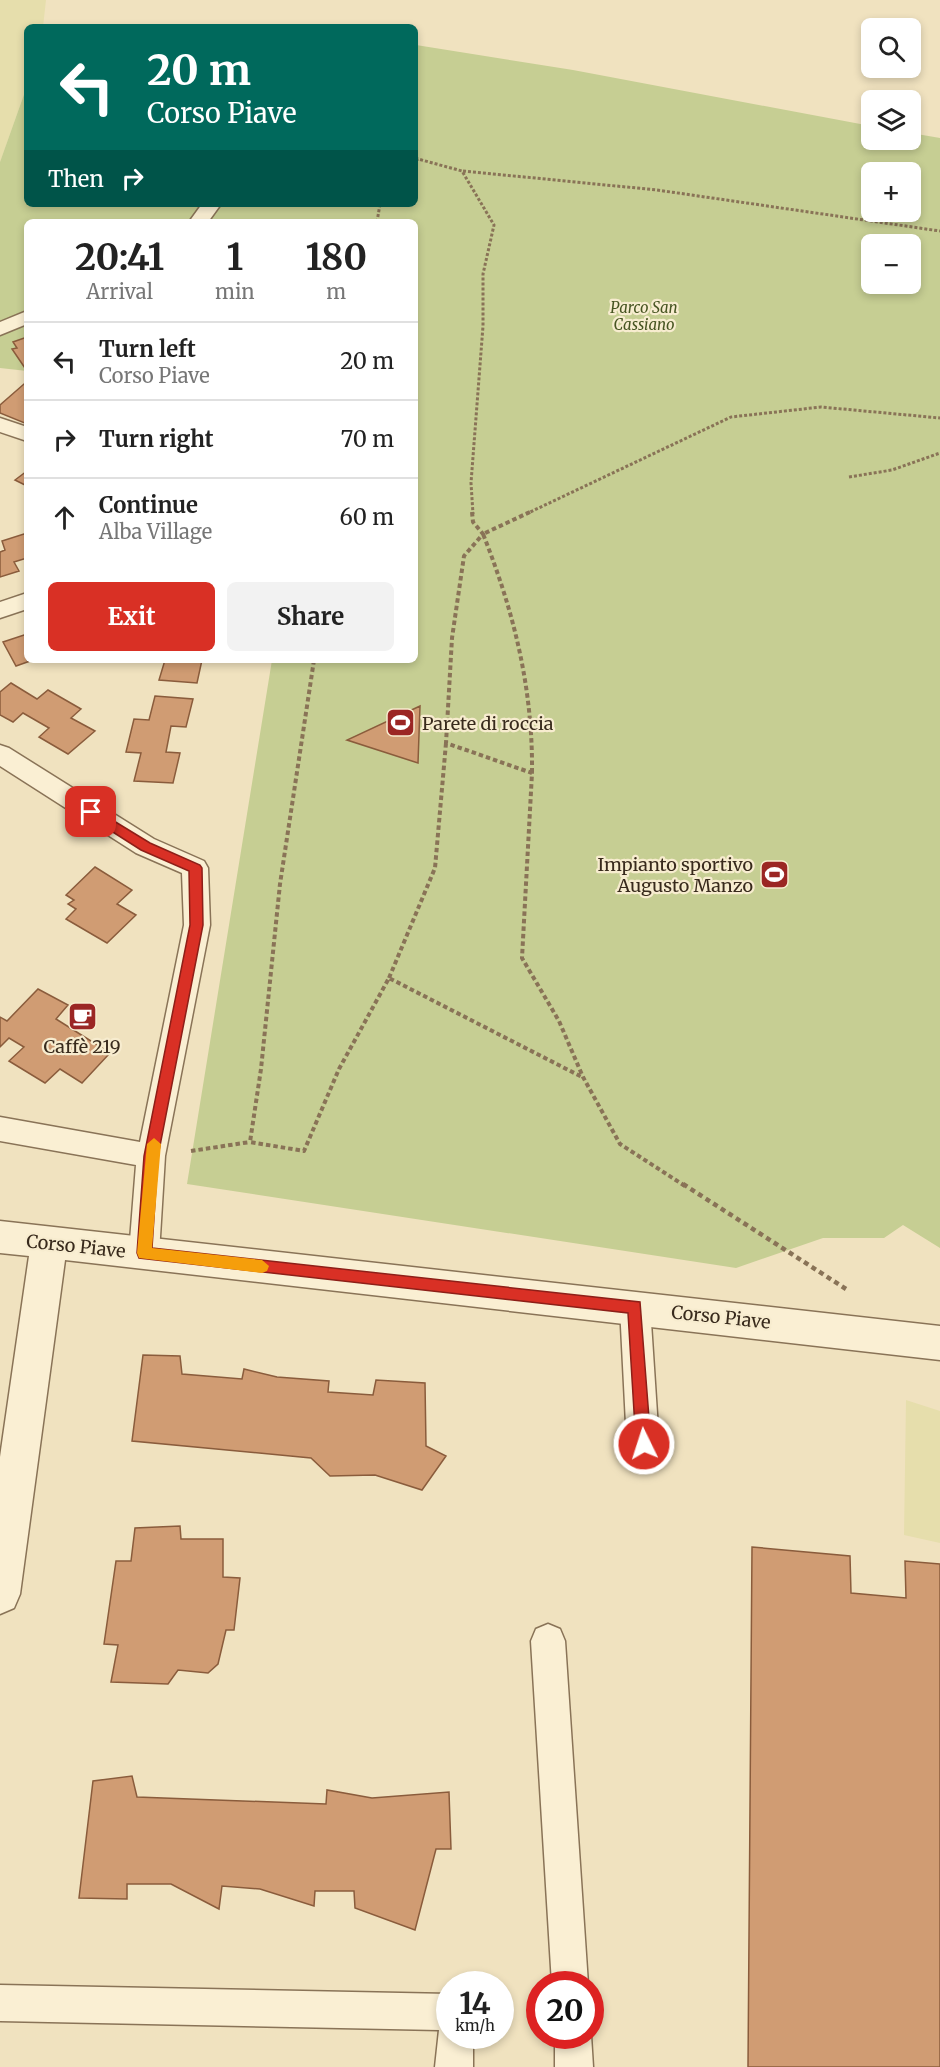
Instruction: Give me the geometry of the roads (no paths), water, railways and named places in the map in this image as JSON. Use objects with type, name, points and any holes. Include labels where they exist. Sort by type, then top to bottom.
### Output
[{"type":"street","name":"Corso Piave","points":[[0,1237],[940,1343]]},
{"type":"street","points":[[0,1594],[49,1243]]},
{"type":"lane","points":[[200,219],[210,207]]},
{"type":"lane","points":[[0,329],[24,318]]},
{"type":"lane","points":[[0,425],[24,433]]},
{"type":"lane","points":[[0,610],[24,602]]},
{"type":"lane","points":[[0,754],[145,846],[195,868],[197,925],[151,1156],[144,1253]]},
{"type":"lane","points":[[0,1130],[151,1156]]},
{"type":"lane","points":[[635,1307],[644,1444]]},
{"type":"lane","points":[[548,1641],[569,1971]]},
{"type":"lane","points":[[0,2003],[436,2012]]},
{"type":"lane","points":[[454,2067],[455,2049]]},
{"type":"lane","points":[[573,2049],[574,2067]]},
{"type":"place","name":"Parete di roccia","points":[[401,723]]},
{"type":"place","name":"Impianto sportivo Augusto Manzo","points":[[774,874]]},
{"type":"place","name":"Caffè 219","points":[[82,1017]]},
{"type":"park label","name":"Parco San Cassiano","points":[[644,316]]}]
